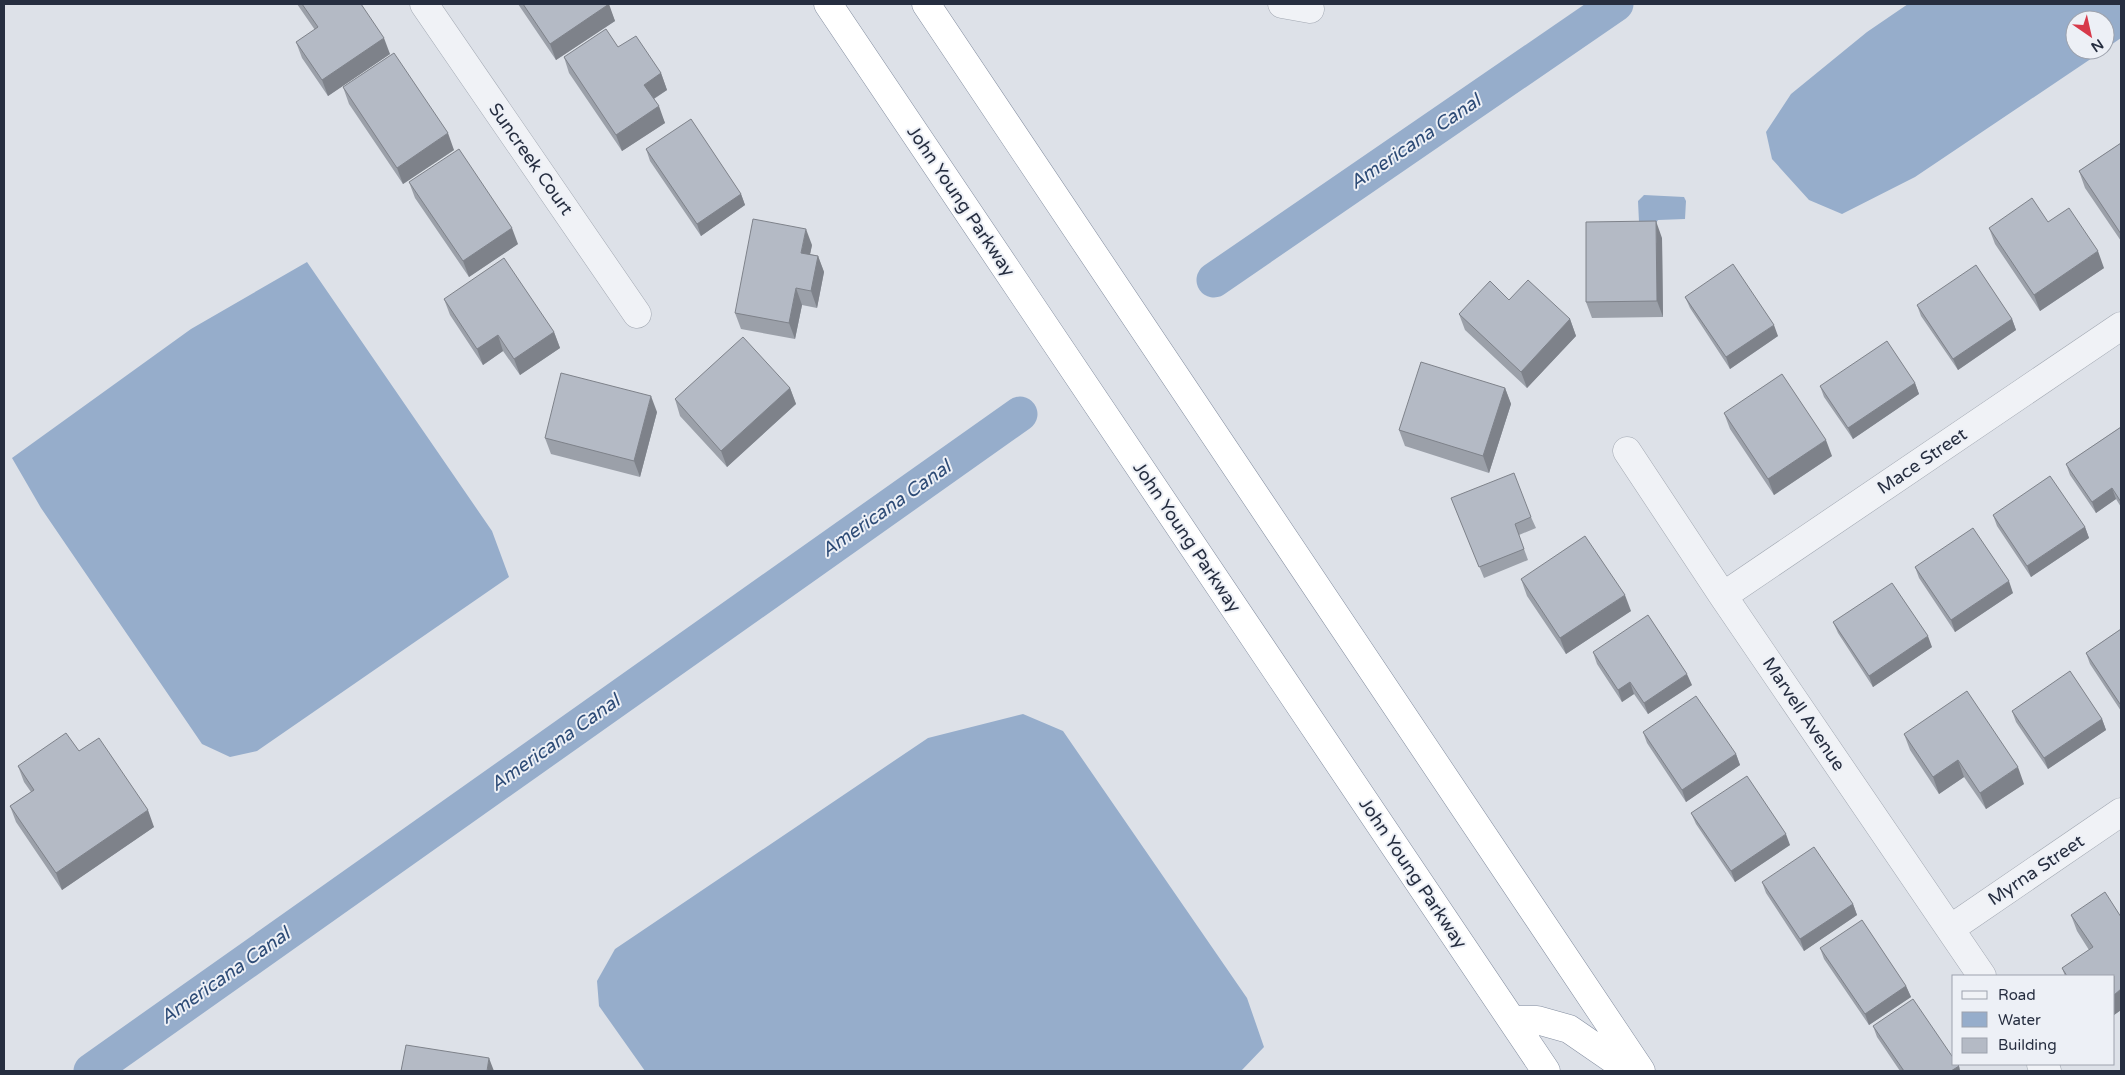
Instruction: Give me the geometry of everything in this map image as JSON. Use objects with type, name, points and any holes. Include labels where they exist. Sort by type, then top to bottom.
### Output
[{"type":"highway","name":"John Young Parkway","points":[[828,4],[1546,1071]]},
{"type":"highway","points":[[926,4],[1641,1071]]},
{"type":"highway","points":[[1512,1020],[1537,1020],[1569,1029],[1630,1071]]},
{"type":"street","name":"Suncreek Court","points":[[424,4],[637,314]]},
{"type":"street","points":[[1282,4],[1310,9]]},
{"type":"street","name":"Mace Street","points":[[1723,596],[2121,326]]},
{"type":"street","name":"Marvell Avenue","points":[[1627,451],[1723,596],[1981,975]]},
{"type":"street","name":"Myrna Street","points":[[1950,929],[2121,812]]},
{"type":"water","points":[[1908,4],[2121,4],[2121,38],[2115,42],[2115,10],[2065,10],[2065,60],[2089,60],[1915,177],[1842,214],[1809,200],[1772,159],[1766,132],[1791,94],[1867,32]]},
{"type":"water","points":[[1644,195],[1684,197],[1686,201],[1685,219],[1658,220],[1654,226],[1639,222],[1638,201]]},
{"type":"water","points":[[307,262],[492,531],[509,577],[257,751],[230,757],[202,744],[41,508],[12,458],[191,329]]},
{"type":"water","points":[[1023,714],[1063,731],[1247,998],[1264,1047],[1241,1071],[645,1071],[599,1006],[597,981],[615,949],[928,738]]},
{"type":"building","points":[[302,4],[361,4],[384,38],[322,80],[296,42],[318,27]]},
{"type":"building","points":[[523,4],[609,4],[550,44]]},
{"type":"building","points":[[606,29],[618,47],[636,36],[661,73],[644,85],[659,106],[616,135],[564,57]]},
{"type":"building","points":[[394,53],[448,133],[397,168],[343,87]]},
{"type":"building","points":[[691,119],[741,194],[697,224],[646,149]]},
{"type":"building","points":[[2121,143],[2121,234],[2079,171]]},
{"type":"building","points":[[459,149],[512,228],[463,261],[409,182]]},
{"type":"building","points":[[2032,198],[2048,222],[2069,208],[2098,251],[2034,295],[1989,228]]},
{"type":"building","points":[[753,219],[806,229],[801,253],[818,256],[811,291],[796,288],[789,323],[735,313]]},
{"type":"building","points":[[1656,221],[1657,301],[1586,302],[1586,222]]},
{"type":"building","points":[[504,258],[554,332],[514,359],[498,335],[477,349],[444,299]]},
{"type":"building","points":[[1733,264],[1774,325],[1726,357],[1685,297]]},
{"type":"building","points":[[1976,265],[2012,319],[1953,359],[1917,305]]},
{"type":"building","points":[[1528,280],[1570,319],[1521,372],[1459,314],[1490,281],[1509,300]]},
{"type":"building","points":[[743,337],[790,388],[721,451],[675,399]]},
{"type":"building","points":[[1887,341],[1915,383],[1848,428],[1820,386]]},
{"type":"building","points":[[1421,362],[1505,388],[1483,456],[1399,430]]},
{"type":"building","points":[[561,373],[651,396],[634,461],[545,438]]},
{"type":"building","points":[[1782,374],[1826,440],[1768,479],[1724,413]]},
{"type":"building","points":[[2121,427],[2121,502],[2112,488],[2092,502],[2066,464]]},
{"type":"building","points":[[1514,473],[1531,517],[1515,524],[1524,549],[1479,567],[1451,498]]},
{"type":"building","points":[[2050,476],[2085,527],[2027,566],[1993,515]]},
{"type":"building","points":[[1973,528],[2009,581],[1951,620],[1915,567]]},
{"type":"building","points":[[1585,536],[1625,595],[1560,638],[1521,579]]},
{"type":"building","points":[[1892,583],[1928,636],[1869,676],[1833,622]]},
{"type":"building","points":[[1648,615],[1687,674],[1644,703],[1630,682],[1618,690],[1593,652]]},
{"type":"building","points":[[2121,629],[2121,703],[2120,704],[2086,653]]},
{"type":"building","points":[[2070,671],[2102,719],[2044,758],[2012,711]]},
{"type":"building","points":[[1967,691],[2018,767],[1980,793],[1958,760],[1933,777],[1904,734]]},
{"type":"building","points":[[1696,696],[1736,754],[1682,790],[1643,732]]},
{"type":"building","points":[[66,733],[79,751],[99,738],[148,810],[56,873],[10,806],[34,790],[18,766]]},
{"type":"building","points":[[1747,776],[1786,834],[1731,871],[1691,813]]},
{"type":"building","points":[[1814,847],[1853,904],[1800,939],[1762,882]]},
{"type":"building","points":[[2105,892],[2121,917],[2121,989],[2115,994],[2115,975],[2066,975],[2062,968],[2093,947],[2071,915]]},
{"type":"building","points":[[1862,920],[1906,986],[1865,1014],[1820,948]]},
{"type":"building","points":[[1913,999],[1952,1056],[1952,1065],[1959,1066],[1951,1071],[1904,1071],[1873,1026]]},
{"type":"building","points":[[406,1045],[489,1058],[487,1071],[401,1071]]},
{"type":"waterway","name":"Americana Canal","points":[[1214,280],[1616,4]]},
{"type":"waterway","name":"Americana Canal","points":[[91,1071],[1020,414]]}]
